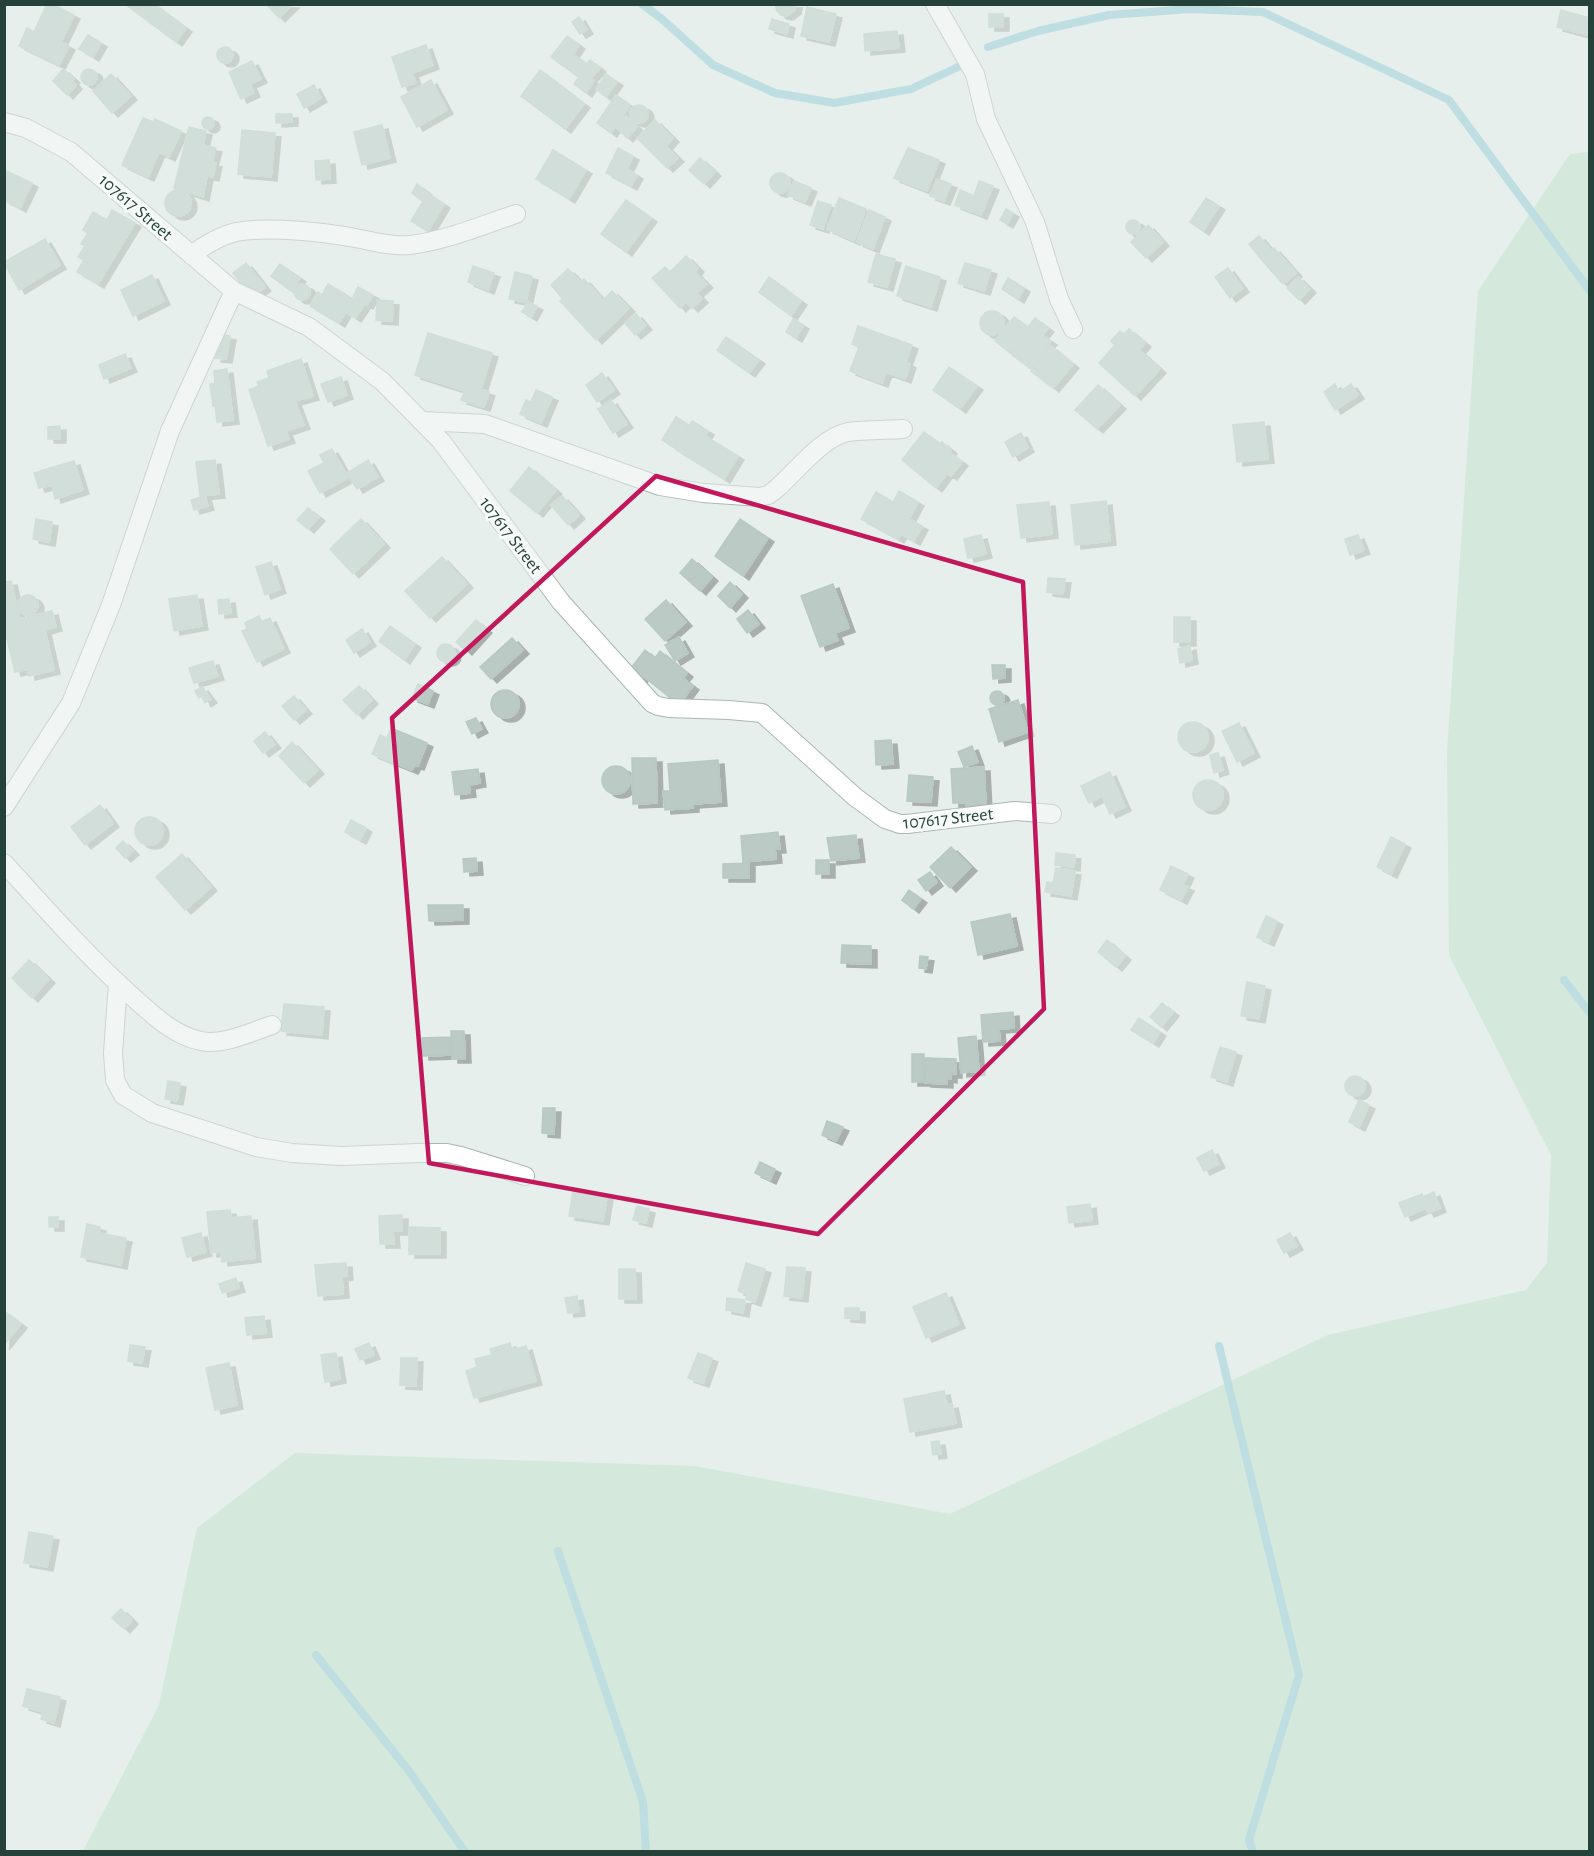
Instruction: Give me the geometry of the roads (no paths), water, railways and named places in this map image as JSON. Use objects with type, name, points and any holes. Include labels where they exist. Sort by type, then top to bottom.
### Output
[{"type":"street","points":[[935,4],[975,74],[986,119],[1035,222],[1059,299],[1072,329]]},
{"type":"street","name":"107617 Street","points":[[4,123],[26,128],[72,152],[234,291],[309,327],[382,381],[448,450],[561,602],[658,706],[762,713],[855,797],[893,823],[907,824],[1015,811],[1052,814]]},
{"type":"street","points":[[191,255],[218,238],[236,232],[256,231],[332,234],[408,245],[433,241],[516,214]]},
{"type":"street","points":[[4,807],[72,703],[111,605],[170,431],[234,291]]},
{"type":"street","points":[[421,421],[485,424],[660,486],[703,493],[760,497],[775,490],[817,450],[838,435],[848,432],[903,429]]},
{"type":"street","points":[[4,863],[118,983],[161,1022],[203,1042],[231,1039],[272,1025]]},
{"type":"street","points":[[118,983],[113,1053],[115,1080],[123,1095],[152,1113],[256,1147],[283,1152],[341,1156],[447,1153],[525,1176]]},
{"type":"waterway","points":[[642,4],[713,65],[775,93],[834,103],[911,89],[960,66]]},
{"type":"waterway","points":[[988,47],[1038,31],[1109,15],[1190,9],[1263,12],[1449,100],[1590,291]]},
{"type":"waterway","points":[[1564,980],[1590,1013]]},
{"type":"waterway","points":[[1219,1346],[1299,1675],[1249,1840],[1253,1852]]},
{"type":"waterway","points":[[558,1551],[643,1802],[646,1852]]},
{"type":"waterway","points":[[316,1655],[409,1771],[465,1852]]}]
